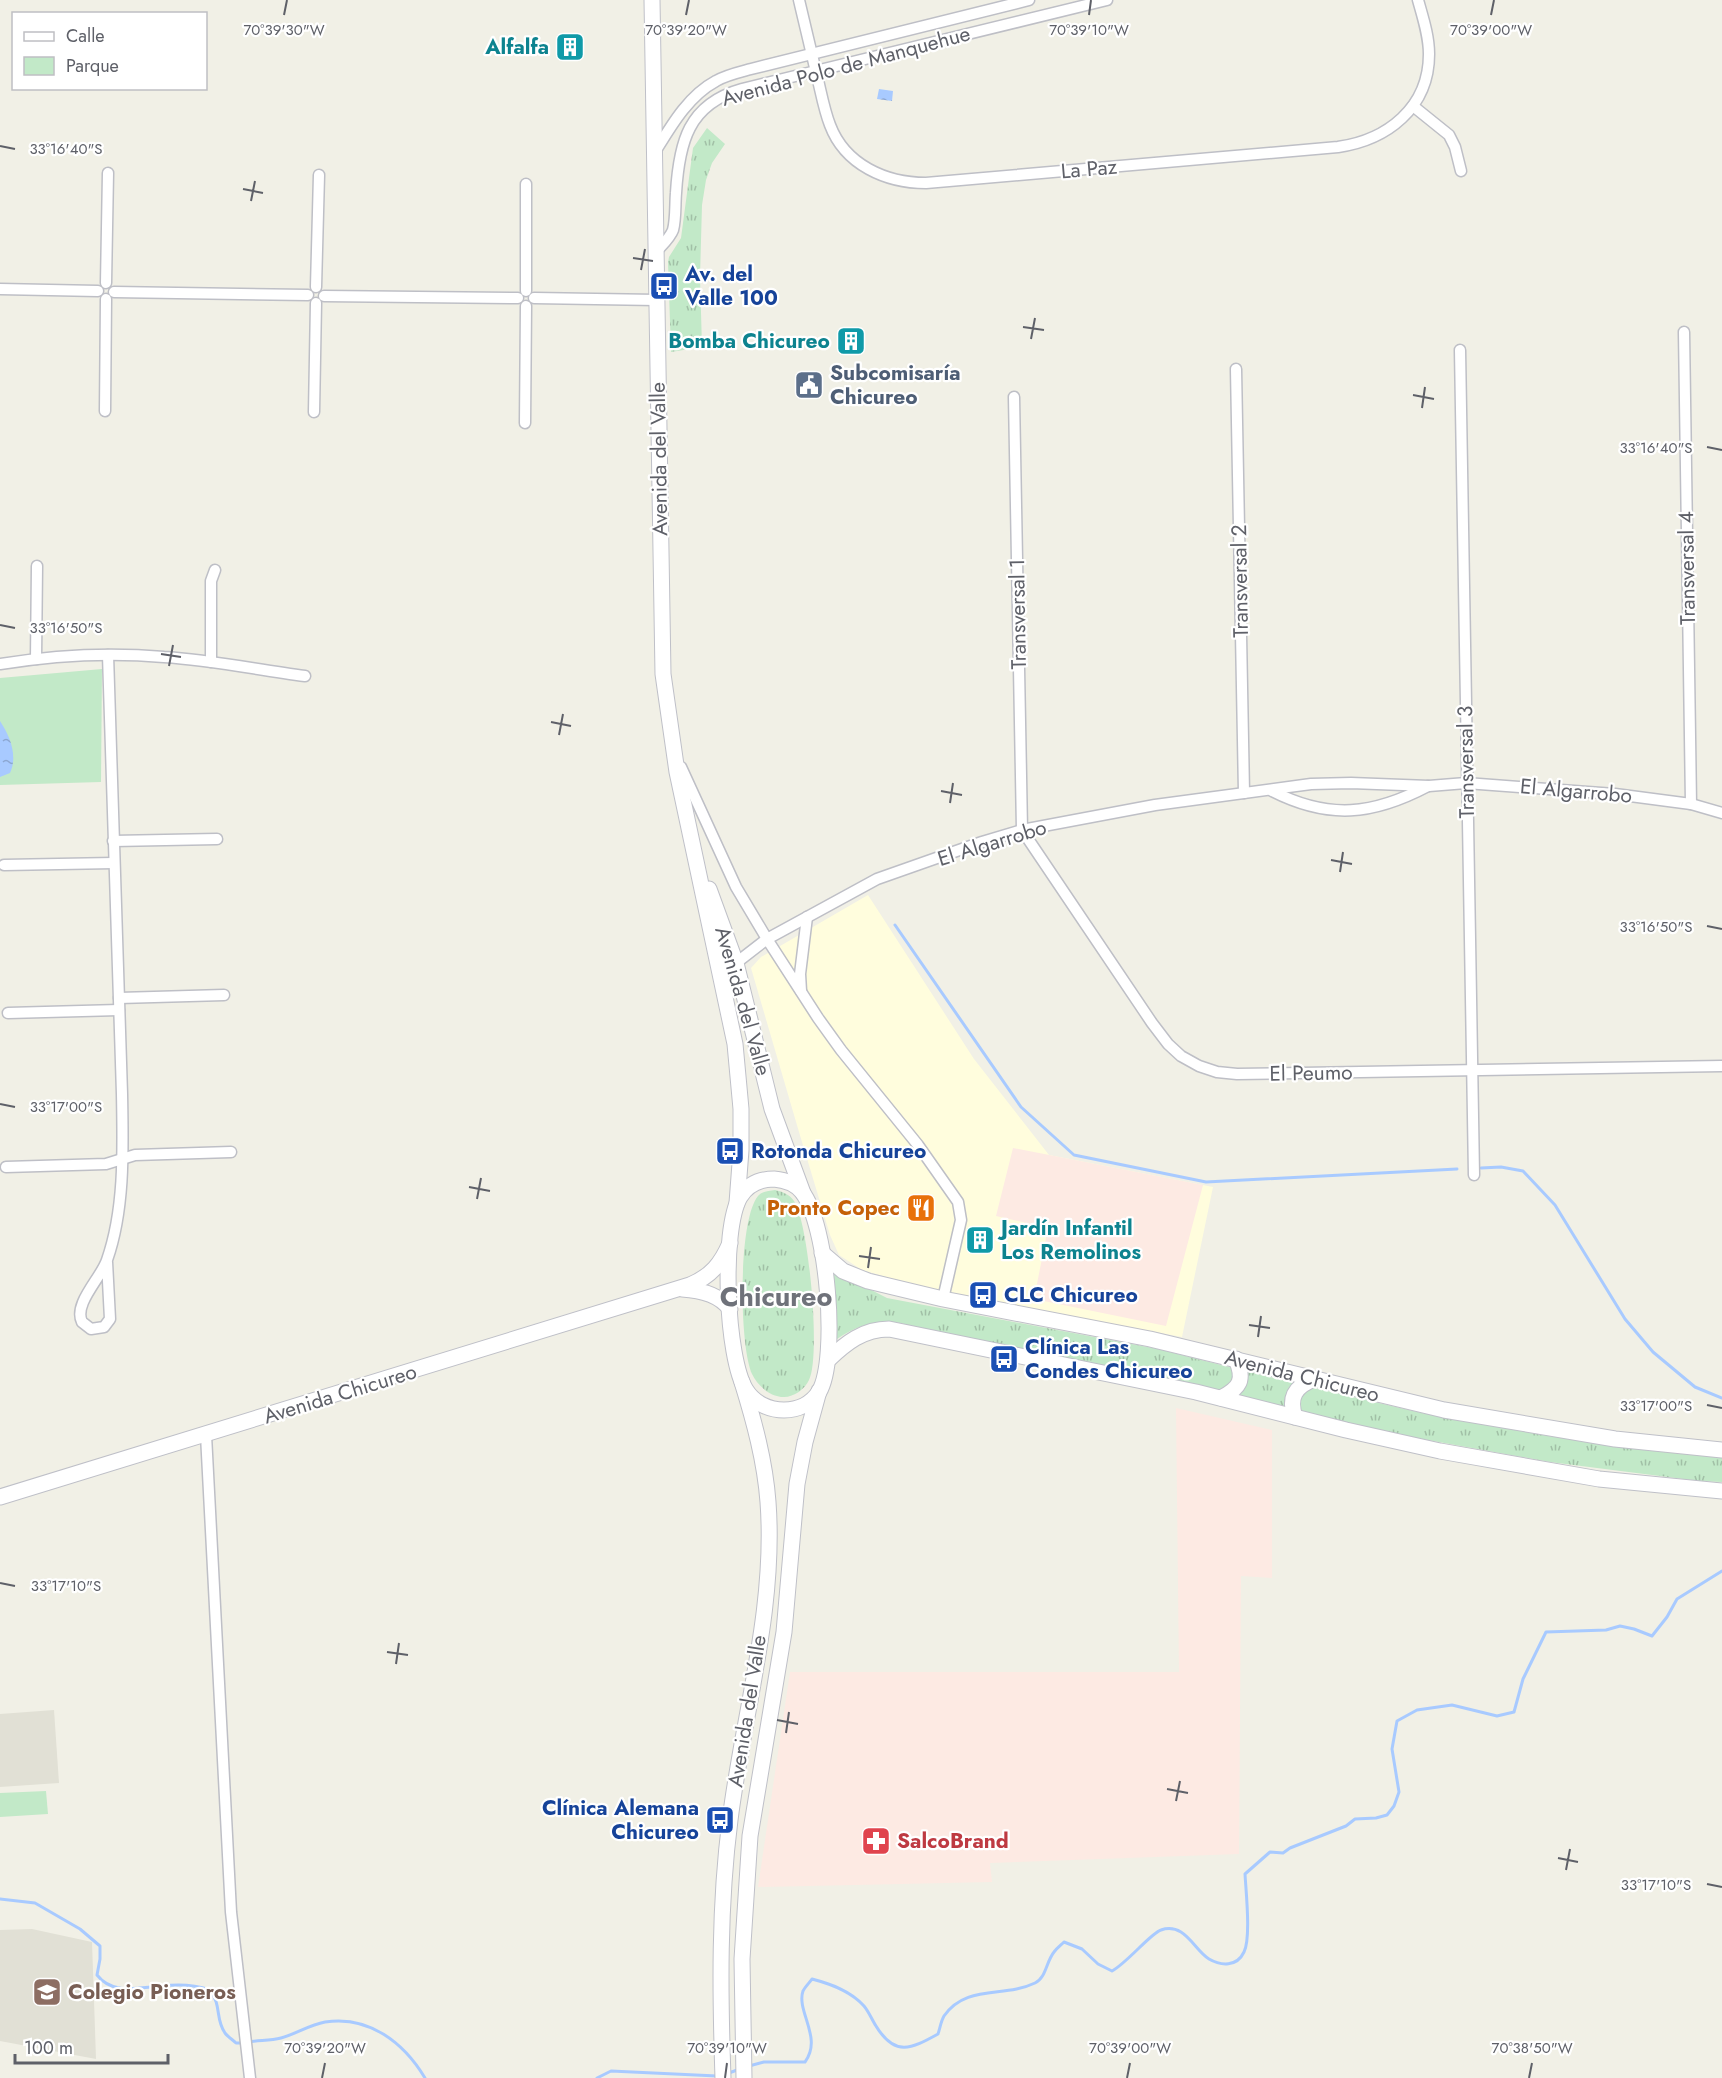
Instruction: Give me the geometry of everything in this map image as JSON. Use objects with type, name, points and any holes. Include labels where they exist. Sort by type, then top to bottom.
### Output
[{"type":"main road","name":"Avenida del Valle","points":[[652,0],[661,635],[665,694],[684,809],[729,1011],[739,1072],[742,1130],[737,1203],[728,1268],[730,1310],[735,1357],[757,1432],[768,1501],[769,1544],[762,1624],[734,1791],[724,1886],[720,1990],[722,2071]]},
{"type":"main road","name":"Avenida del Valle","points":[[684,809],[736,963],[772,1109],[815,1222],[822,1253],[828,1312],[828,1360],[805,1442],[797,1484],[784,1632],[751,1829],[743,1920],[744,2077]]},
{"type":"main road","points":[[737,1203],[749,1186],[767,1179],[787,1181],[803,1193]]},
{"type":"main road","name":"Avenida Chicureo","points":[[0,1497],[679,1289],[698,1282],[712,1273],[730,1243]]},
{"type":"main road","name":"Avenida Chicureo","points":[[822,1253],[843,1271],[856,1277],[942,1299],[1150,1339],[1482,1417],[1615,1439],[1722,1450]]},
{"type":"main road","name":"Avenida Chicureo","points":[[679,1289],[711,1295],[723,1302],[730,1310]]},
{"type":"main road","name":"Avenida Chicureo","points":[[828,1360],[859,1336],[874,1330],[889,1329],[1221,1398],[1397,1442],[1518,1466],[1644,1484],[1722,1491]]},
{"type":"main road","points":[[1221,1398],[1235,1389],[1240,1380],[1240,1370],[1236,1359]]},
{"type":"main road","points":[[1295,1417],[1291,1404],[1294,1394],[1301,1385],[1314,1379]]},
{"type":"main road","points":[[742,1382],[755,1400],[767,1407],[782,1410],[805,1405],[819,1391]]},
{"type":"street","name":"La Paz","points":[[798,0],[830,126],[844,149],[861,164],[880,176],[913,183],[1351,145],[1371,140],[1390,129],[1413,106],[1424,83],[1429,56],[1428,40],[1418,0]]},
{"type":"street","name":"Avenida Polo de Manquehue","points":[[655,152],[683,110],[699,93],[715,81],[812,53],[1029,0]]},
{"type":"street","name":"Avenida Polo de Manquehue","points":[[656,252],[672,231],[681,150],[687,132],[700,112],[713,100],[733,92],[1107,0]]},
{"type":"street","points":[[1413,106],[1449,135],[1455,147],[1461,171]]},
{"type":"street","points":[[105,411],[108,173]]},
{"type":"street","points":[[314,412],[319,175]]},
{"type":"street","points":[[525,423],[526,184]]},
{"type":"street","points":[[0,289],[657,300]]},
{"type":"street","name":"Transversal 4","points":[[1684,332],[1691,804]]},
{"type":"street","name":"Transversal 3","points":[[1460,350],[1474,1175]]},
{"type":"street","name":"Transversal 2","points":[[1236,369],[1244,793]]},
{"type":"street","name":"Transversal 1","points":[[1014,398],[1022,830]]},
{"type":"street","points":[[36,659],[37,566]]},
{"type":"street","points":[[211,662],[211,581],[215,570]]},
{"type":"street","points":[[107,1262],[80,1310],[82,1322],[91,1329],[104,1327],[110,1319],[107,1262],[118,1206],[123,1127],[108,654]]},
{"type":"street","points":[[0,664],[108,654],[148,655],[305,676]]},
{"type":"street","points":[[673,748],[736,887],[767,939],[841,1050],[918,1145],[958,1202],[961,1220],[942,1299]]},
{"type":"street","name":"El Algarrobo","points":[[736,963],[767,939],[877,879],[1022,830],[1155,805],[1311,784],[1429,786],[1466,783],[1570,789],[1691,804],[1722,813]]},
{"type":"street","points":[[1272,791],[1316,808],[1347,811],[1373,808],[1402,800],[1429,786]]},
{"type":"street","name":"El Peumo","points":[[1022,830],[1168,1044],[1181,1056],[1217,1072],[1237,1074],[1722,1066]]},
{"type":"street","points":[[113,841],[217,839]]},
{"type":"street","points":[[4,865],[114,863]]},
{"type":"street","points":[[801,992],[800,974],[807,917]]},
{"type":"street","points":[[119,998],[224,995]]},
{"type":"street","points":[[8,1013],[119,1010]]},
{"type":"street","points":[[6,1167],[106,1164],[135,1155],[231,1152]]},
{"type":"street","points":[[206,1435],[231,1912],[250,2078]]},
{"type":"shaded area","points":[[868,895],[974,1059],[1049,1155],[1213,1187],[1182,1337],[929,1289],[862,1270],[839,1255],[830,1235],[751,968],[761,957]]},
{"type":"shaded area","points":[[1013,1148],[1203,1185],[1166,1326],[1034,1299],[1048,1228],[996,1216]]},
{"type":"shaded area","points":[[1176,1408],[1272,1430],[1272,1578],[1241,1576],[1239,1854],[990,1863],[992,1882],[758,1887],[790,1672],[1179,1672]]},
{"type":"shaded area","points":[[54,1710],[59,1783],[0,1787],[0,1714]]},
{"type":"shaded area","name":"Colegio Pioneros","points":[[32,1929],[92,1942],[96,2059],[0,2041],[0,1930]]},
{"type":"green space","points":[[707,128],[725,144],[712,163],[706,180],[702,205],[700,277],[702,347],[671,352],[668,262],[681,238],[693,148]]},
{"type":"green space","points":[[102,669],[101,782],[0,785],[0,678]]},
{"type":"green space","points":[[775,1190],[786,1194],[794,1201],[799,1214],[809,1261],[812,1290],[814,1345],[809,1380],[799,1392],[784,1397],[765,1390],[752,1374],[748,1359],[743,1311],[744,1255],[751,1209],[760,1194]]},
{"type":"green space","points":[[832,1270],[887,1298],[1158,1349],[1233,1368],[1235,1376],[1224,1392],[895,1322],[864,1325],[837,1339]]},
{"type":"green space","points":[[1245,1371],[1294,1383],[1288,1394],[1288,1408],[1237,1395]]},
{"type":"green space","points":[[1310,1387],[1422,1413],[1548,1436],[1722,1458],[1722,1482],[1550,1462],[1389,1433],[1302,1411],[1296,1403],[1299,1393]]},
{"type":"green space","points":[[46,1791],[48,1814],[0,1817],[0,1793]]},
{"type":"water","points":[[879,89],[893,91],[892,101],[877,99]]},
{"type":"water","points":[[0,721],[10,740],[13,760],[10,773],[0,777]]},
{"type":"waterway","points":[[895,925],[1021,1107],[1074,1155],[1206,1182],[1457,1169]]},
{"type":"waterway","points":[[1481,1168],[1501,1167],[1523,1171],[1555,1205],[1625,1319],[1653,1352],[1695,1387],[1722,1398]]},
{"type":"waterway","points":[[749,2066],[764,2062],[805,2062],[810,2053],[811,2044],[802,1999],[803,1991],[812,1979],[853,1996],[866,2008],[883,2036],[897,2046],[904,2047],[920,2043],[938,2034],[944,2016],[963,1999],[974,1995],[1011,1990],[1039,1981],[1051,1956],[1064,1942],[1082,1949],[1098,1964],[1112,1971],[1157,1932],[1169,1929],[1183,1933],[1209,1959],[1224,1964],[1233,1963],[1241,1957],[1246,1945],[1248,1914],[1245,1874],[1270,1852],[1283,1853],[1290,1848],[1346,1826],[1355,1819],[1387,1815],[1394,1806],[1399,1792],[1392,1749],[1397,1721],[1417,1710],[1452,1705],[1497,1716],[1514,1712],[1523,1679],[1546,1632],[1606,1630],[1620,1626],[1652,1636],[1677,1599],[1722,1571]]},
{"type":"waterway","points":[[0,1899],[35,1903],[80,1929],[100,1946],[97,1975],[111,1986],[127,1989],[181,1985],[210,1990],[214,1996],[220,2023],[225,2033],[236,2043],[242,2043]]},
{"type":"waterway","points":[[248,2042],[281,2038],[325,2022],[356,2023],[370,2027],[396,2043],[425,2078]]},
{"type":"waterway","points":[[726,2074],[740,2069]]},
{"type":"waterway","points":[[597,2078],[611,2071],[717,2076]]},
{"type":"place","name":"Alfalfa","points":[[570,47]]},
{"type":"place","name":"Av. del Valle 100","points":[[664,286]]},
{"type":"place","name":"Bomba Chicureo","points":[[851,341]]},
{"type":"place","name":"Subcomisaría Chicureo","points":[[809,385]]},
{"type":"place","name":"Rotonda Chicureo","points":[[730,1151]]},
{"type":"place","name":"Pronto Copec","points":[[921,1208]]},
{"type":"place","name":"Jardín Infantil Los Remolinos","points":[[980,1240]]},
{"type":"place","name":"CLC Chicureo","points":[[983,1295]]},
{"type":"place","name":"Clínica Las Condes Chicureo","points":[[1004,1359]]},
{"type":"place","name":"Clínica Alemana Chicureo","points":[[720,1820]]},
{"type":"place","name":"SalcoBrand","points":[[876,1841]]},
{"type":"place","name":"Colegio Pioneros","points":[[47,1992]]},
{"type":"district","name":"Chicureo","points":[[776,1296]]}]
